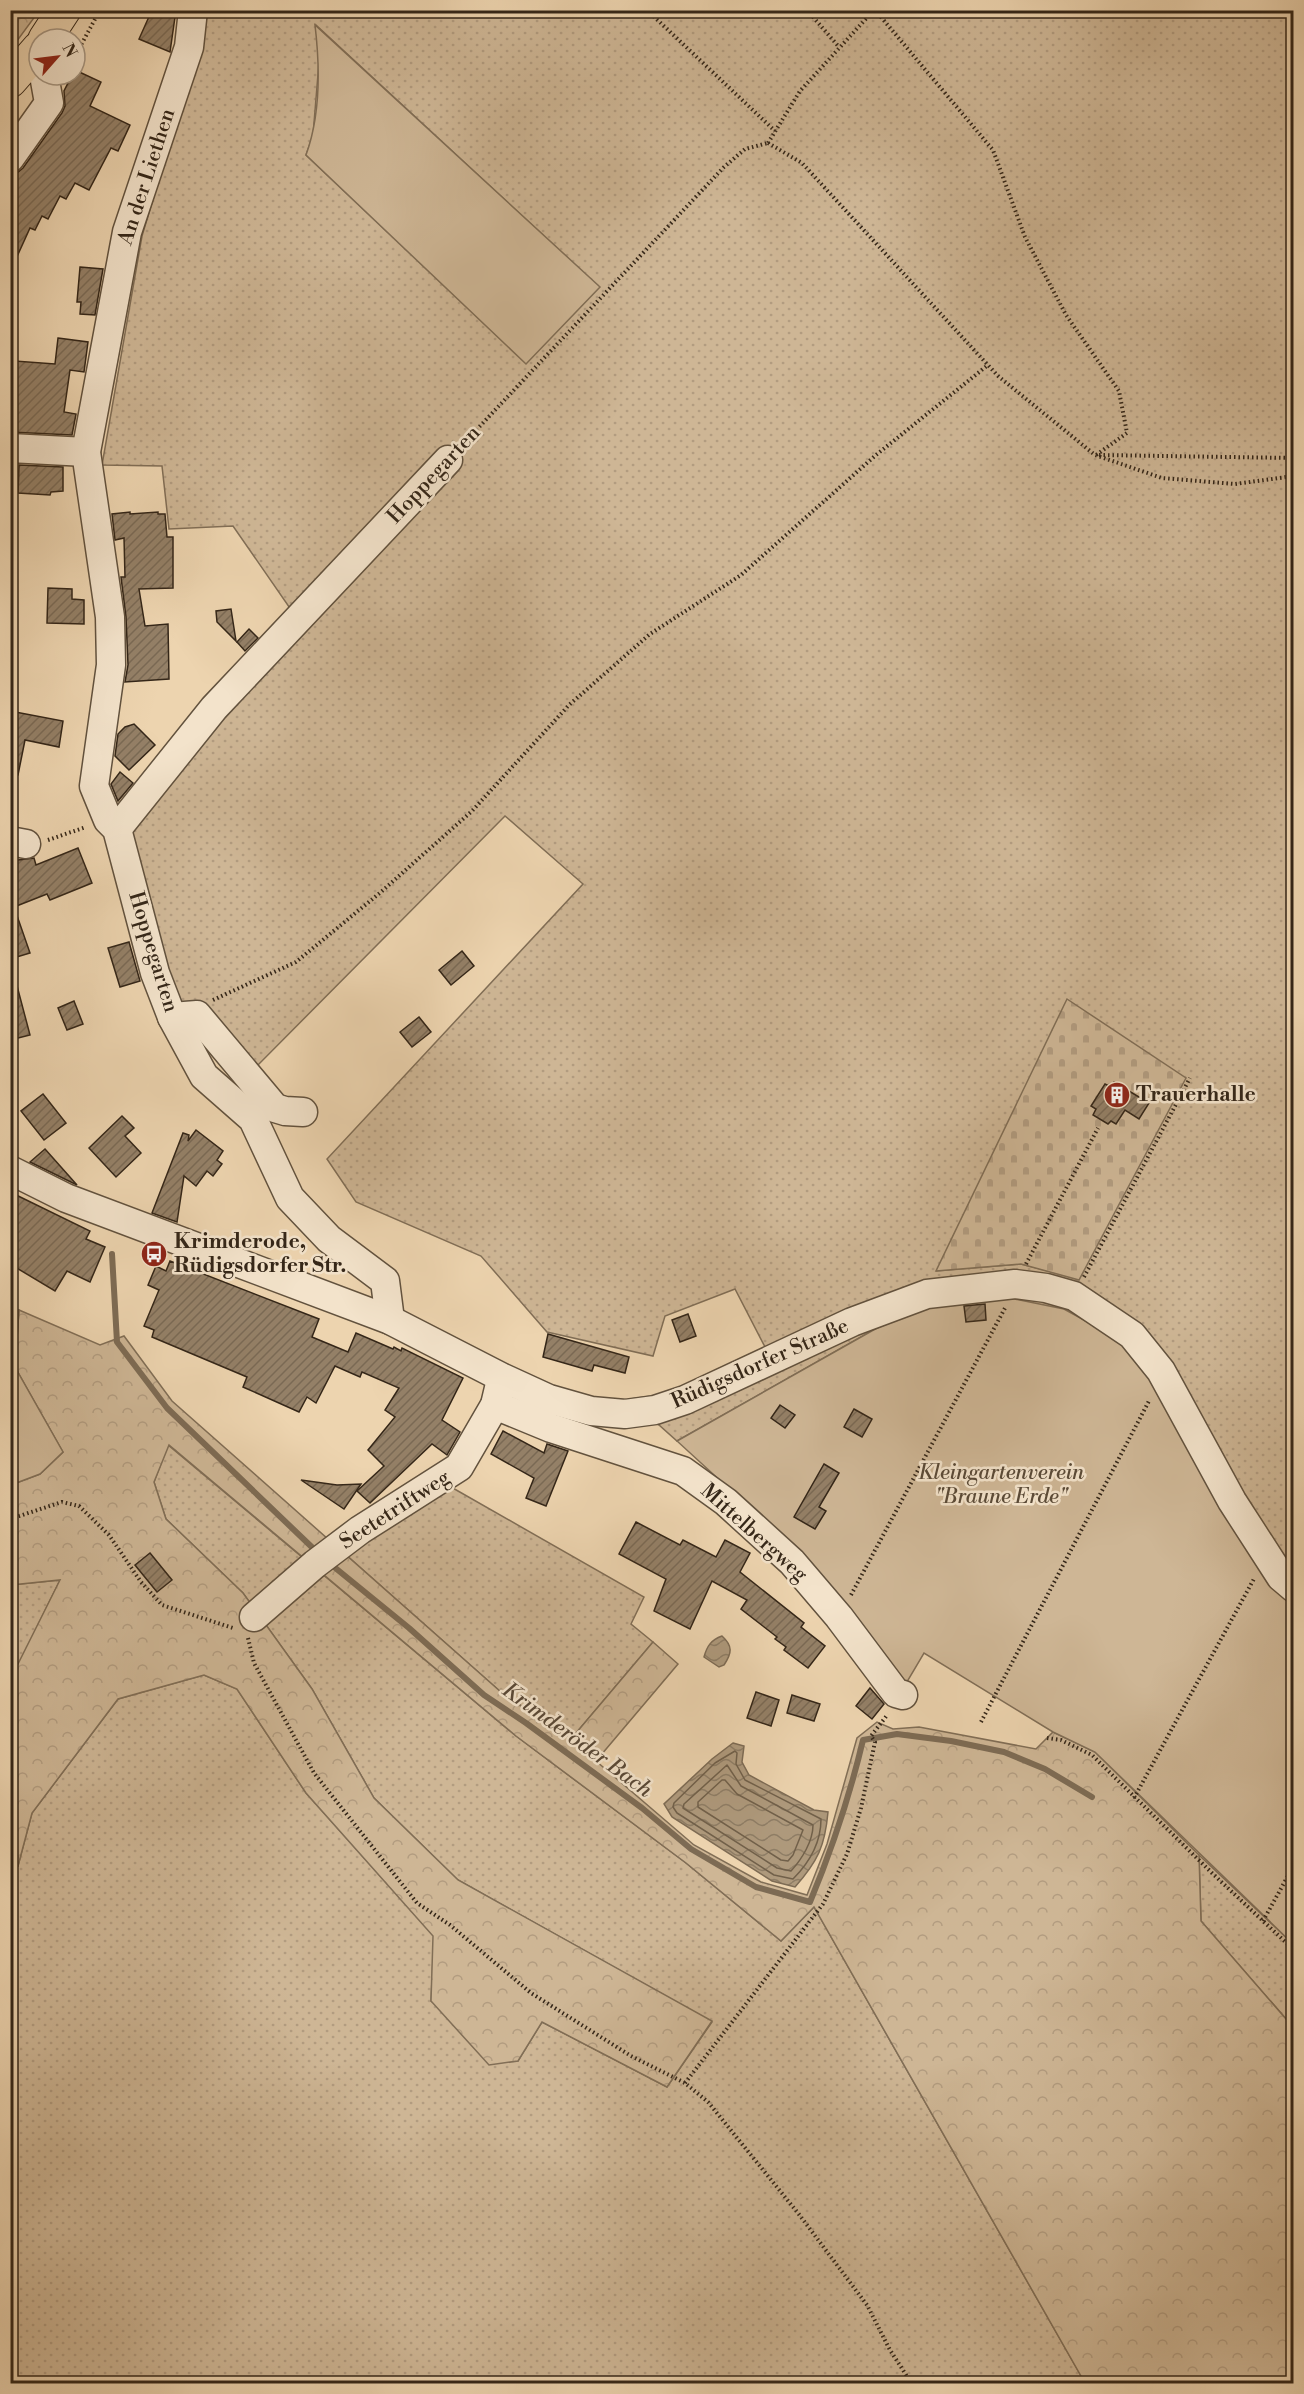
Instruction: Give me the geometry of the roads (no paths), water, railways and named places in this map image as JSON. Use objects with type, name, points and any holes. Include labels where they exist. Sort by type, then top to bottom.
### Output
[{"type":"main road","points":[[55,27],[64,10]]},
{"type":"main road","points":[[10,81],[27,67]]},
{"type":"street","name":"An der Liethen","points":[[86,452],[127,232],[189,47],[193,10]]},
{"type":"street","points":[[10,158],[49,103],[46,87]]},
{"type":"street","points":[[10,448],[86,452]]},
{"type":"street","name":"Hoppegarten","points":[[86,452],[110,617],[111,665],[94,786],[112,824],[155,973],[185,1016],[204,1076],[253,1119],[290,1198],[329,1239],[385,1281],[390,1320]]},
{"type":"street","name":"Hoppegarten","points":[[112,824],[214,708],[448,460]]},
{"type":"street","points":[[185,1016],[274,1108],[285,1112],[303,1112]]},
{"type":"street","name":"Rüdigsdorfer Straße","points":[[10,1170],[66,1198],[390,1320],[501,1377],[549,1398],[591,1411],[625,1414],[655,1410],[685,1400],[852,1322],[927,1294],[1015,1284],[1046,1288],[1074,1296],[1132,1335],[1161,1371],[1232,1501],[1281,1577],[1293,1588]]},
{"type":"street","name":"Seetetriftweg","points":[[250,1624],[323,1558],[360,1530],[459,1467],[495,1405],[501,1377]]},
{"type":"street","name":"Mittelbergweg","points":[[495,1405],[551,1428],[683,1471],[726,1502],[792,1562],[839,1617],[896,1693],[903,1695]]},
{"type":"water","points":[[722,1636],[730,1646],[730,1650],[724,1665],[719,1667],[704,1657],[710,1644]]},
{"type":"water","points":[[733,1743],[744,1746],[742,1762],[749,1775],[814,1810],[828,1812],[825,1834],[819,1852],[795,1887],[772,1881],[672,1817],[664,1804],[712,1759]]},
{"type":"waterway","name":"Krimderöder Bach","points":[[112,1254],[117,1342],[167,1408],[318,1553]]},
{"type":"waterway","name":"Krimderöder Bach","points":[[328,1562],[409,1628],[484,1695],[642,1808],[691,1849],[756,1887],[810,1902],[840,1822],[863,1740],[897,1734],[951,1741],[1004,1752],[1045,1769],[1092,1797]]},
{"type":"place","name":"Trauerhalle","points":[[1117,1095]]},
{"type":"place","name":"Krimderode, Rüdigsdorfer Str.","points":[[154,1254]]},
{"type":"park label","name":"Kleingartenverein \"Braune Erde\"","points":[[1001,1485]]}]
